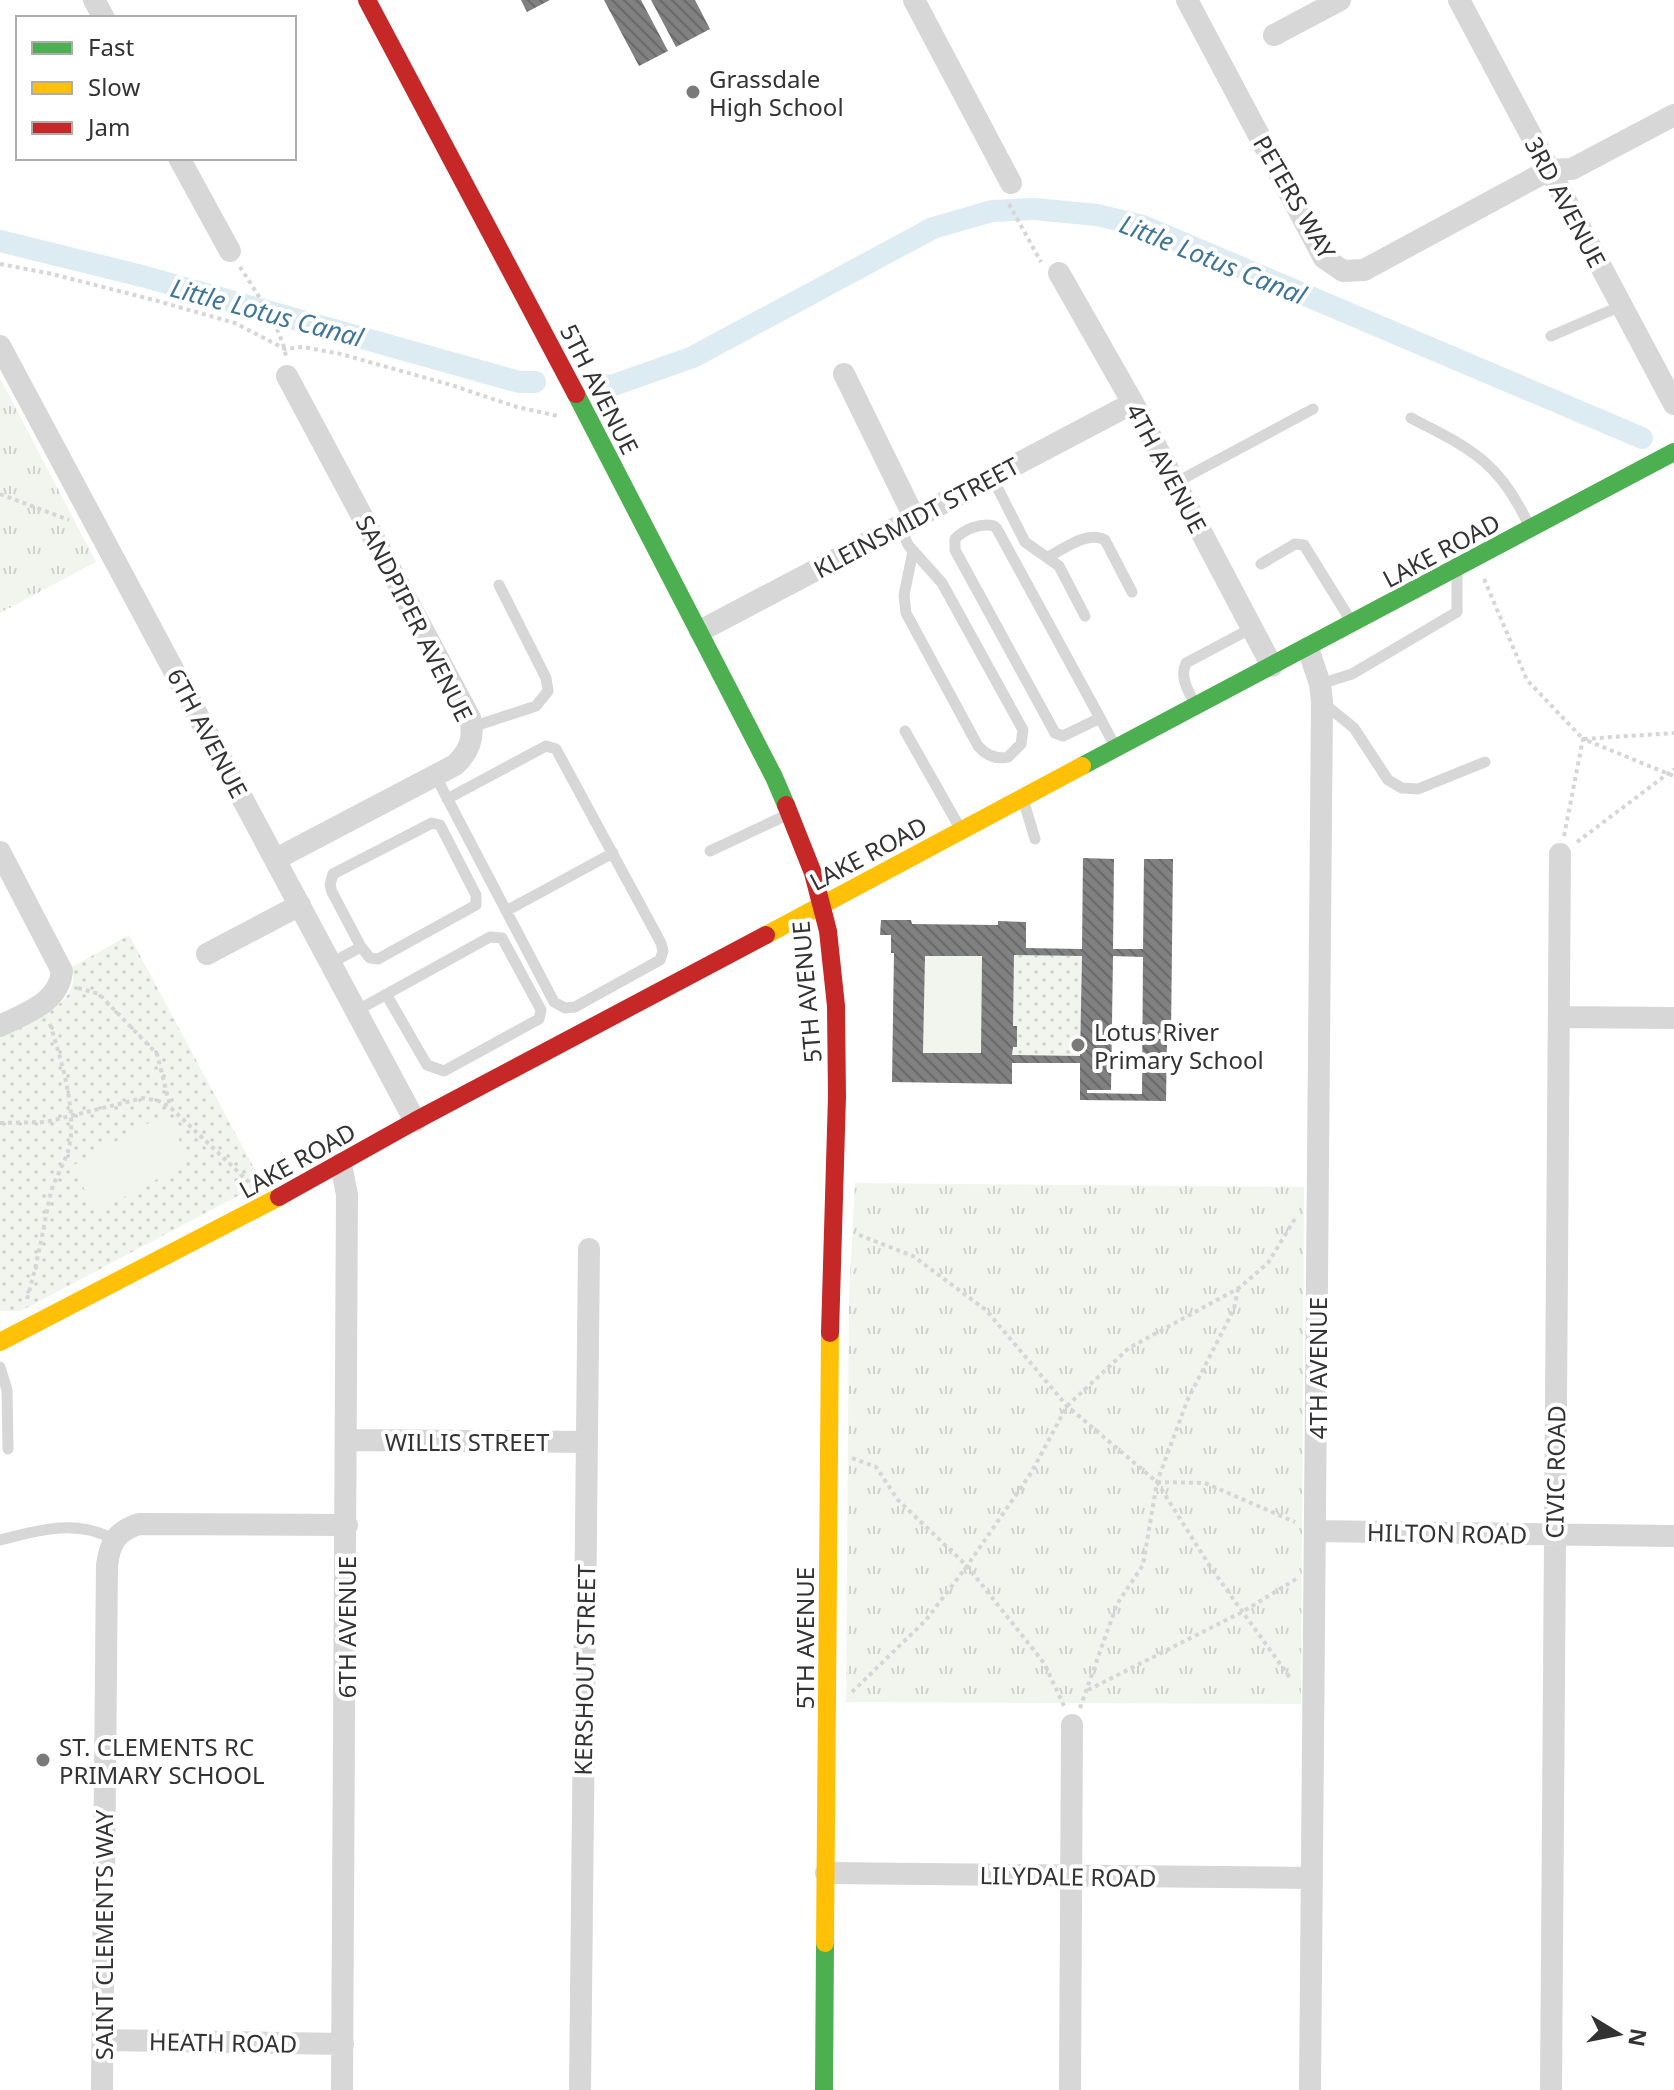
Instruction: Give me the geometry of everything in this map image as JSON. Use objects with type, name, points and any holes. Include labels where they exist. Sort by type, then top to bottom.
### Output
[{"type":"main road","name":"5TH AVENUE","points":[[367,0],[700,631],[790,814],[822,904],[836,1006],[837,1096],[829,1459],[824,2090]]},
{"type":"main road","name":"LAKE ROAD","points":[[0,1342],[341,1164],[415,1121],[697,974],[822,904],[1674,452]]},
{"type":"street","points":[[914,0],[1009,192]]},
{"type":"street","name":"PETERS WAY","points":[[1187,0],[1324,258],[1343,271],[1364,270],[1549,170],[1572,169],[1674,115]]},
{"type":"street","points":[[1274,35],[1340,0]]},
{"type":"street","name":"3RD AVENUE","points":[[1459,0],[1674,404]]},
{"type":"street","points":[[180,160],[230,251]]},
{"type":"street","name":"4TH AVENUE","points":[[1059,273],[1133,403],[1272,666]]},
{"type":"street","name":"6TH AVENUE","points":[[0,346],[415,1121]]},
{"type":"street","points":[[844,374],[907,521]]},
{"type":"street","name":"SANDPIPER AVENUE","points":[[276,859],[462,758],[471,741],[472,727],[470,718],[287,376]]},
{"type":"street","name":"KLEINSMIDT STREET","points":[[700,631],[1133,403]]},
{"type":"street","name":"4TH AVENUE","points":[[1308,648],[1321,693],[1310,2090]]},
{"type":"street","points":[[0,852],[62,971],[61,983],[55,994],[0,1026]]},
{"type":"street","name":"CIVIC ROAD","points":[[1551,2090],[1560,854]]},
{"type":"street","points":[[207,954],[300,905]]},
{"type":"street","points":[[1561,1017],[1674,1018]]},
{"type":"street","name":"6TH AVENUE","points":[[341,1164],[347,1195],[342,2090]]},
{"type":"street","name":"KERSHOUT STREET","points":[[580,2090],[589,1249]]},
{"type":"street","name":"WILLIS STREET","points":[[347,1440],[587,1442]]},
{"type":"street","points":[[113,1539],[124,1528],[139,1524],[347,1525]]},
{"type":"street","name":"HILTON ROAD","points":[[1315,1531],[1674,1536]]},
{"type":"street","name":"SAINT CLEMENTS WAY","points":[[102,2090],[107,1565],[113,1539]]},
{"type":"street","points":[[1070,2090],[1072,1725]]},
{"type":"street","name":"LILYDALE ROAD","points":[[826,1873],[1311,1878]]},
{"type":"street","name":"HEATH ROAD","points":[[103,2040],[343,2044]]},
{"type":"lane","points":[[1551,336],[1621,306]]},
{"type":"lane","points":[[1175,483],[1313,409]]},
{"type":"lane","points":[[1411,418],[1465,445],[1493,467],[1509,487],[1531,529]]},
{"type":"lane","points":[[992,477],[1025,542],[1059,566],[1085,616]]},
{"type":"lane","points":[[907,521],[913,551],[904,595],[906,613],[978,746],[993,757],[1008,757],[1021,744],[1023,730],[942,583],[913,551]]},
{"type":"lane","points":[[1100,718],[1063,736],[1055,733],[955,550],[958,535],[982,524],[997,529],[1117,748]]},
{"type":"lane","points":[[1048,557],[1090,536],[1101,536],[1132,592]]},
{"type":"lane","points":[[1261,564],[1295,544],[1304,545],[1352,624]]},
{"type":"lane","points":[[1457,567],[1457,612],[1321,693],[1354,728],[1388,780],[1402,788],[1418,789],[1485,762]]},
{"type":"lane","points":[[472,727],[536,706],[548,691],[546,678],[499,585]]},
{"type":"lane","points":[[1196,706],[1182,672],[1186,663],[1252,628]]},
{"type":"lane","points":[[905,731],[961,831]]},
{"type":"lane","points":[[435,775],[447,799],[554,1002],[568,1009],[657,963],[663,951],[559,753],[551,746],[447,799]]},
{"type":"lane","points":[[1022,798],[1035,839]]},
{"type":"lane","points":[[710,851],[790,814]]},
{"type":"lane","points":[[432,823],[440,825],[476,895],[476,905],[378,959],[370,958],[361,947],[332,892],[333,874],[432,823]]},
{"type":"lane","points":[[506,911],[613,853]]},
{"type":"lane","points":[[356,1011],[386,994],[494,936],[502,938],[542,1015],[439,1071],[427,1065],[386,994]]},
{"type":"lane","points":[[331,963],[361,947]]},
{"type":"lane","points":[[0,1367],[7,1390],[8,1449]]},
{"type":"lane","points":[[0,1540],[71,1526],[113,1539]]},
{"type":"path","points":[[1009,192],[1023,229],[1046,271],[1059,273]]},
{"type":"path","points":[[0,264],[52,274],[235,323],[285,349],[303,347],[341,354],[517,407],[567,416]]},
{"type":"path","points":[[245,275],[285,349]]},
{"type":"path","points":[[0,494],[101,531]]},
{"type":"path","points":[[1475,559],[1527,680],[1583,739],[1671,775]]},
{"type":"path","points":[[1583,739],[1674,733]]},
{"type":"path","points":[[1560,854],[1583,739]]},
{"type":"path","points":[[1560,854],[1671,775],[1674,769]]},
{"type":"path","points":[[61,983],[99,994],[157,1054],[171,1108]]},
{"type":"path","points":[[25,1305],[41,1254],[51,1191],[70,1144],[70,1117],[61,1057],[43,1003]]},
{"type":"path","points":[[0,1123],[46,1122],[143,1098],[159,1101],[171,1108],[252,1183],[255,1191]]},
{"type":"path","points":[[827,1717],[926,1620],[1031,1473],[1067,1406],[1129,1348],[1239,1288],[1268,1263],[1318,1181]]},
{"type":"path","points":[[834,1226],[913,1256],[986,1310],[1067,1406],[1157,1482],[1211,1568],[1298,1689],[1315,1689]]},
{"type":"path","points":[[1072,1725],[1088,1690],[1117,1604],[1143,1565],[1157,1482],[1187,1401],[1234,1309],[1239,1288]]},
{"type":"path","points":[[829,1459],[857,1458],[876,1467],[898,1500],[967,1566],[1044,1663],[1072,1725]]},
{"type":"path","points":[[1157,1482],[1205,1483],[1315,1531]]},
{"type":"path","points":[[1088,1690],[1244,1611],[1315,1568]]},
{"type":"green space","points":[[0,378],[96,562],[0,613]]},
{"type":"green space","points":[[129,935],[262,1183],[21,1311],[0,1311],[0,1036],[51,1010],[69,992],[73,981],[72,967]]},
{"type":"green space","points":[[1014,955],[1082,956],[1080,1056],[1012,1055],[1013,1047],[1017,1046],[1017,1026],[1013,1026]]},
{"type":"green space","points":[[925,956],[982,956],[981,1053],[923,1053]]},
{"type":"green space","points":[[165,1114],[190,1161],[97,1212],[72,1166]]},
{"type":"green space","points":[[855,1183],[1304,1187],[1301,1704],[846,1702],[849,1299]]},
{"type":"building","points":[[521,0],[550,0],[527,12]]},
{"type":"building","points":[[604,0],[641,0],[668,51],[639,66]]},
{"type":"building","points":[[651,0],[695,0],[710,29],[676,47]]},
{"type":"building","points":[[1083,858],[1114,859],[1113,949],[1143,949],[1144,859],[1173,859],[1171,1034],[1159,1033],[1159,1039],[1167,1039],[1166,1101],[1080,1100],[1080,1063],[1012,1063],[1012,1084],[892,1082],[894,953],[891,953],[891,935],[880,935],[881,920],[911,920],[912,924],[998,925],[998,921],[1026,922],[1026,948],[1082,949]],"holes":[[[1014,955],[1082,956],[1080,1056],[1012,1055],[1013,1047],[1017,1047],[1017,1026],[1013,1026]],[[925,956],[982,956],[981,1053],[923,1053]],[[1113,956],[1143,957],[1142,1094],[1087,1093],[1087,1090],[1111,1090]]]},
{"type":"waterway","name":"Little Lotus Canal","points":[[604,385],[611,386],[693,357],[933,228],[992,211],[1035,209],[1097,215],[1143,226],[1642,438]]},
{"type":"waterway","name":"Little Lotus Canal","points":[[0,241],[142,276],[519,382],[535,382]]},
{"type":"traffic: fast","points":[[576,394],[786,805]]},
{"type":"traffic: fast","points":[[1082,766],[1674,452]]},
{"type":"traffic: fast","points":[[824,2090],[825,1943]]},
{"type":"traffic: slow","points":[[766,935],[1082,766]]},
{"type":"traffic: slow","points":[[0,1342],[279,1197]]},
{"type":"traffic: slow","points":[[825,1943],[830,1333]]},
{"type":"traffic: jam","points":[[367,0],[576,394]]},
{"type":"traffic: jam","points":[[786,805],[813,873],[828,931],[836,1006],[837,1096],[830,1333]]},
{"type":"traffic: jam","points":[[279,1197],[415,1121],[766,935]]},
{"type":"place","name":"Grassdale High School","points":[[693,92]]},
{"type":"place","name":"Lotus River Primary School","points":[[1078,1045]]},
{"type":"place","name":"ST. CLEMENTS RC PRIMARY SCHOOL","points":[[43,1760]]}]
